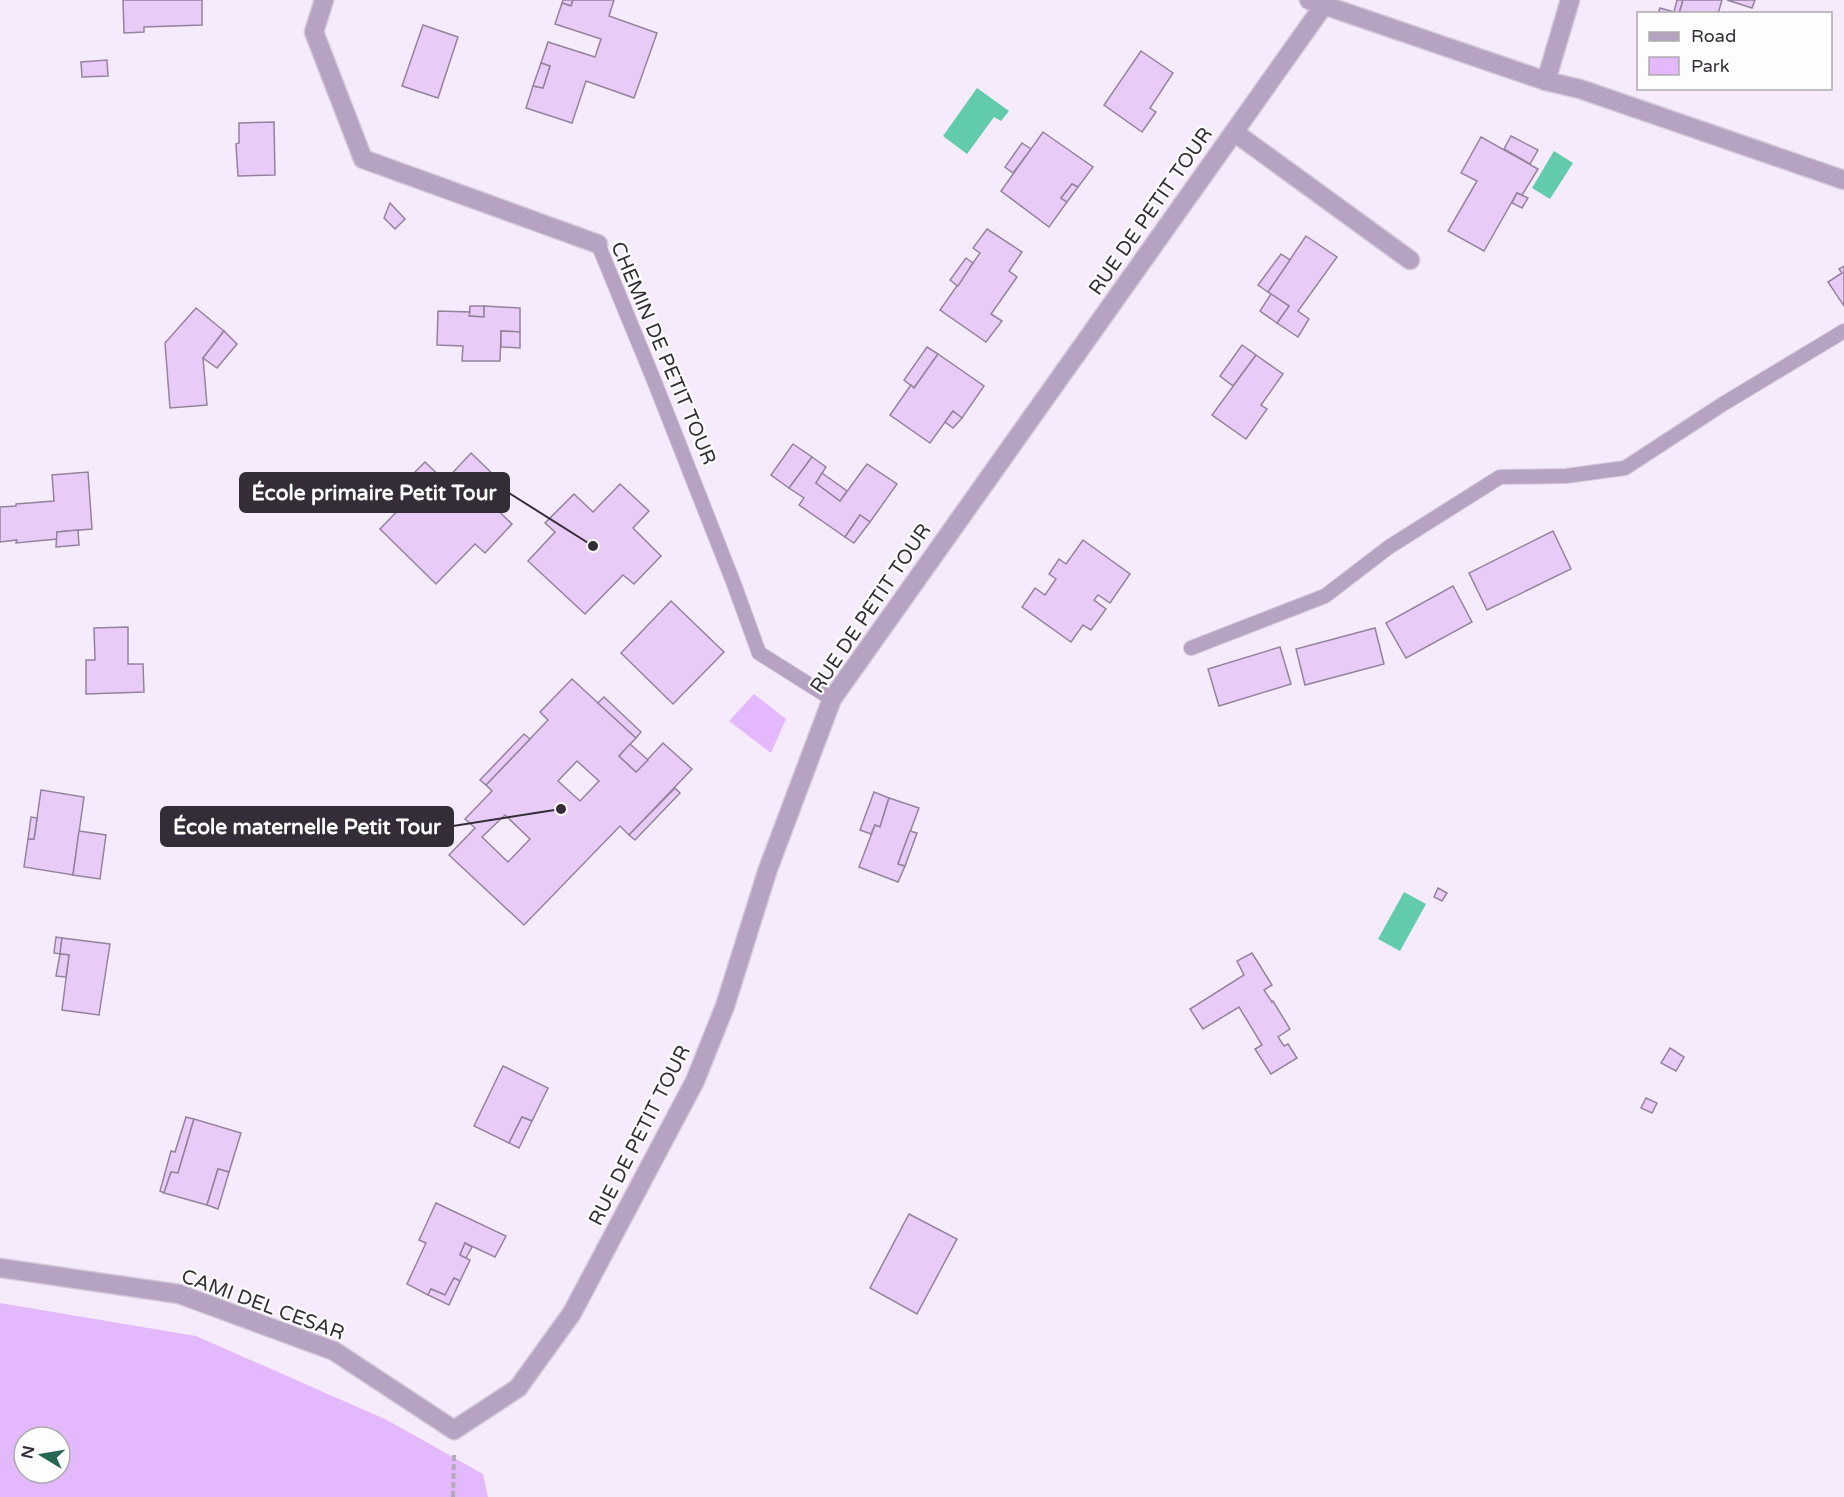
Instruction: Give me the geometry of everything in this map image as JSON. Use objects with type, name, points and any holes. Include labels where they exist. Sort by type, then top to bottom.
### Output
[{"type":"street","name":"CHEMIN DE PETIT TOUR","points":[[324,0],[314,32],[363,159],[598,244]]},
{"type":"street","points":[[1545,81],[1570,0]]},
{"type":"street","points":[[1316,2],[1545,81],[1580,89],[1844,180]]},
{"type":"street","name":"RUE DE PETIT TOUR","points":[[454,1430],[518,1388],[572,1313],[695,1081],[725,1006],[768,869],[832,699],[1234,132],[1316,2]]},
{"type":"street","points":[[1234,132],[1410,260]]},
{"type":"street","name":"CAMI DEL CESAR","points":[[0,1268],[179,1294],[333,1351],[454,1430]]},
{"type":"lane","name":"CHEMIN DE PETIT TOUR","points":[[598,244],[653,378],[759,653],[832,699]]},
{"type":"lane","points":[[1191,648],[1325,596],[1389,547],[1500,477],[1566,476],[1625,468],[1723,404],[1844,331]]},
{"type":"path","points":[[453,1497],[454,1430]]},
{"type":"green space","points":[[754,694],[786,719],[771,753],[729,721]]},
{"type":"green space","points":[[0,1303],[196,1336],[387,1420],[483,1474],[488,1497],[0,1497]]},
{"type":"shaded area","points":[[977,88],[1009,111],[1001,121],[994,117],[967,154],[943,136]]},
{"type":"shaded area","points":[[1554,151],[1573,163],[1550,199],[1532,188]]},
{"type":"shaded area","points":[[1404,892],[1426,904],[1400,951],[1378,939]]},
{"type":"building","points":[[123,0],[202,0],[202,25],[144,27],[144,32],[124,33]]},
{"type":"building","points":[[563,0],[573,0],[571,6],[562,3]]},
{"type":"building","points":[[573,0],[614,0],[609,16],[657,33],[634,98],[586,81],[572,123],[526,108],[533,86],[543,88],[550,66],[541,63],[548,42],[595,57],[601,39],[555,24],[562,3],[571,6]]},
{"type":"building","points":[[1677,0],[1683,0],[1680,12],[1674,12]]},
{"type":"building","points":[[1683,0],[1722,0],[1719,12],[1680,12]]},
{"type":"building","points":[[1727,0],[1755,0],[1752,8]]},
{"type":"building","points":[[1660,8],[1674,12],[1659,12]]},
{"type":"building","points":[[423,25],[458,37],[438,98],[402,86]]},
{"type":"building","points":[[1141,51],[1173,73],[1150,108],[1156,112],[1142,132],[1104,105]]},
{"type":"building","points":[[107,60],[108,76],[82,77],[81,62]]},
{"type":"building","points":[[541,63],[550,66],[543,88],[533,86]]},
{"type":"building","points":[[274,122],[275,175],[238,176],[236,144],[239,143],[239,123]]},
{"type":"building","points":[[1043,132],[1093,167],[1078,187],[1072,184],[1061,198],[1067,202],[1049,227],[1001,191]]},
{"type":"building","points":[[1511,136],[1538,150],[1530,164],[1504,149]]},
{"type":"building","points":[[1481,137],[1538,169],[1522,195],[1517,193],[1484,251],[1448,231],[1477,181],[1461,173]]},
{"type":"building","points":[[1022,143],[1031,149],[1013,173],[1005,167]]},
{"type":"building","points":[[1072,184],[1078,187],[1067,202],[1061,198]]},
{"type":"building","points":[[1517,193],[1528,198],[1522,208],[1512,203]]},
{"type":"building","points":[[390,203],[405,219],[395,229],[384,218]]},
{"type":"building","points":[[987,229],[1022,252],[1009,271],[1017,277],[991,314],[1002,321],[986,342],[940,310],[980,253],[973,248]]},
{"type":"building","points":[[1306,236],[1337,257],[1298,311],[1309,319],[1298,337],[1277,323],[1289,306],[1268,292]]},
{"type":"building","points":[[1281,254],[1290,260],[1268,292],[1258,285]]},
{"type":"building","points":[[966,258],[973,263],[958,286],[950,280]]},
{"type":"building","points":[[1844,266],[1844,306],[1828,282],[1842,273],[1839,269]]},
{"type":"building","points":[[1271,294],[1289,306],[1277,323],[1260,311]]},
{"type":"building","points":[[470,306],[484,306],[484,317],[469,316]]},
{"type":"building","points":[[484,306],[520,308],[520,332],[501,331],[500,361],[462,361],[463,346],[437,345],[438,311],[470,312],[469,316],[484,317]]},
{"type":"building","points":[[196,308],[224,331],[203,358],[207,405],[170,408],[165,343]]},
{"type":"building","points":[[224,331],[237,344],[217,368],[203,358]]},
{"type":"building","points":[[501,331],[520,332],[520,348],[501,347]]},
{"type":"building","points":[[1242,345],[1256,355],[1233,386],[1220,376]]},
{"type":"building","points":[[927,347],[938,354],[914,388],[904,380]]},
{"type":"building","points":[[938,354],[984,386],[962,418],[953,411],[930,443],[890,415],[911,385],[914,388]]},
{"type":"building","points":[[1256,355],[1283,374],[1261,405],[1267,409],[1246,439],[1212,415]]},
{"type":"building","points":[[953,411],[962,418],[953,428],[945,422]]},
{"type":"building","points":[[793,444],[812,457],[789,488],[771,475]]},
{"type":"building","points":[[471,453],[499,480],[484,497],[512,524],[485,553],[475,544],[436,584],[380,529],[407,501],[396,491],[425,462],[445,481]]},
{"type":"building","points":[[812,457],[826,467],[816,483],[840,501],[867,464],[897,484],[870,522],[860,515],[845,537],[799,505],[804,498],[789,488]]},
{"type":"building","points":[[88,472],[92,529],[57,532],[57,539],[16,543],[17,540],[0,542],[0,507],[54,501],[52,475]]},
{"type":"building","points":[[822,473],[847,491],[840,501],[816,483]]},
{"type":"building","points":[[620,484],[649,511],[633,528],[661,556],[634,584],[623,575],[585,614],[528,561],[555,532],[545,523],[574,494],[593,512]]},
{"type":"building","points":[[860,515],[870,522],[854,543],[845,537]]},
{"type":"building","points":[[78,530],[79,545],[56,547],[57,532]]},
{"type":"building","points":[[1553,531],[1571,569],[1487,610],[1469,573]]},
{"type":"building","points":[[1083,540],[1130,574],[1110,603],[1098,595],[1094,600],[1106,609],[1091,630],[1083,625],[1071,642],[1022,607],[1035,588],[1045,595],[1056,579],[1049,574],[1059,559],[1066,564]]},
{"type":"building","points":[[1453,586],[1472,622],[1406,658],[1386,623]]},
{"type":"building","points":[[671,601],[724,652],[673,704],[621,653]]},
{"type":"building","points":[[128,627],[128,664],[143,664],[144,692],[86,694],[86,660],[95,660],[94,628]]},
{"type":"building","points":[[1375,628],[1384,664],[1305,685],[1296,649]]},
{"type":"building","points":[[1280,647],[1291,684],[1219,706],[1208,669]]},
{"type":"building","points":[[572,679],[636,738],[619,756],[636,772],[663,743],[692,769],[629,835],[620,826],[524,925],[449,855],[475,828],[465,819],[492,791],[486,785],[548,720],[540,712]],"holes":[[[577,761],[599,781],[580,801],[558,781]],[[505,815],[530,839],[508,862],[482,837]]]},
{"type":"building","points":[[604,697],[641,732],[636,738],[598,703]]},
{"type":"building","points":[[524,734],[530,739],[486,785],[480,780]]},
{"type":"building","points":[[630,744],[648,760],[636,772],[619,756]]},
{"type":"building","points":[[675,788],[680,793],[635,840],[629,835]]},
{"type":"building","points":[[41,790],[84,797],[73,875],[24,867],[28,839],[34,839]]},
{"type":"building","points":[[874,792],[889,798],[880,827],[875,825],[871,834],[860,830]]},
{"type":"building","points":[[889,798],[919,808],[898,864],[905,866],[898,882],[859,867],[875,825],[880,827]]},
{"type":"building","points":[[31,817],[37,818],[34,839],[28,839]]},
{"type":"building","points":[[79,831],[106,835],[100,879],[73,875]]},
{"type":"building","points":[[910,831],[917,833],[905,866],[898,864]]},
{"type":"building","points":[[1438,888],[1447,893],[1442,901],[1434,897]]},
{"type":"building","points":[[56,937],[62,938],[60,954],[54,953]]},
{"type":"building","points":[[62,938],[110,944],[99,1015],[62,1010],[69,955],[60,954]]},
{"type":"building","points":[[1252,953],[1272,985],[1264,990],[1290,1029],[1278,1037],[1284,1046],[1288,1044],[1297,1058],[1271,1074],[1255,1049],[1262,1045],[1239,1007],[1203,1029],[1190,1009],[1244,975],[1237,961]]},
{"type":"building","points":[[60,954],[69,955],[66,977],[56,976]]},
{"type":"building","points":[[1670,1048],[1684,1057],[1676,1071],[1661,1063]]},
{"type":"building","points":[[503,1066],[548,1088],[532,1121],[522,1117],[509,1143],[474,1126]]},
{"type":"building","points":[[1646,1098],[1657,1103],[1652,1113],[1641,1108]]},
{"type":"building","points":[[186,1117],[194,1119],[178,1173],[171,1172],[164,1193],[160,1191],[171,1151],[175,1152]]},
{"type":"building","points":[[522,1117],[532,1121],[519,1148],[509,1143]]},
{"type":"building","points":[[194,1119],[241,1133],[229,1172],[218,1169],[207,1205],[164,1193],[171,1172],[178,1173]]},
{"type":"building","points":[[218,1169],[229,1172],[218,1209],[207,1205]]},
{"type":"building","points":[[436,1203],[506,1236],[495,1257],[465,1243],[460,1255],[470,1260],[460,1281],[454,1278],[445,1295],[431,1289],[428,1295],[407,1284],[426,1243],[419,1240]]},
{"type":"building","points":[[909,1214],[957,1239],[917,1314],[870,1288]]},
{"type":"building","points":[[465,1243],[472,1247],[466,1258],[460,1255]]},
{"type":"building","points":[[454,1278],[460,1281],[449,1305],[428,1295],[431,1289],[445,1295]]},
{"type":"place","name":"École primaire Petit Tour","points":[[593,546]]},
{"type":"place","name":"École maternelle Petit Tour","points":[[561,809]]}]
